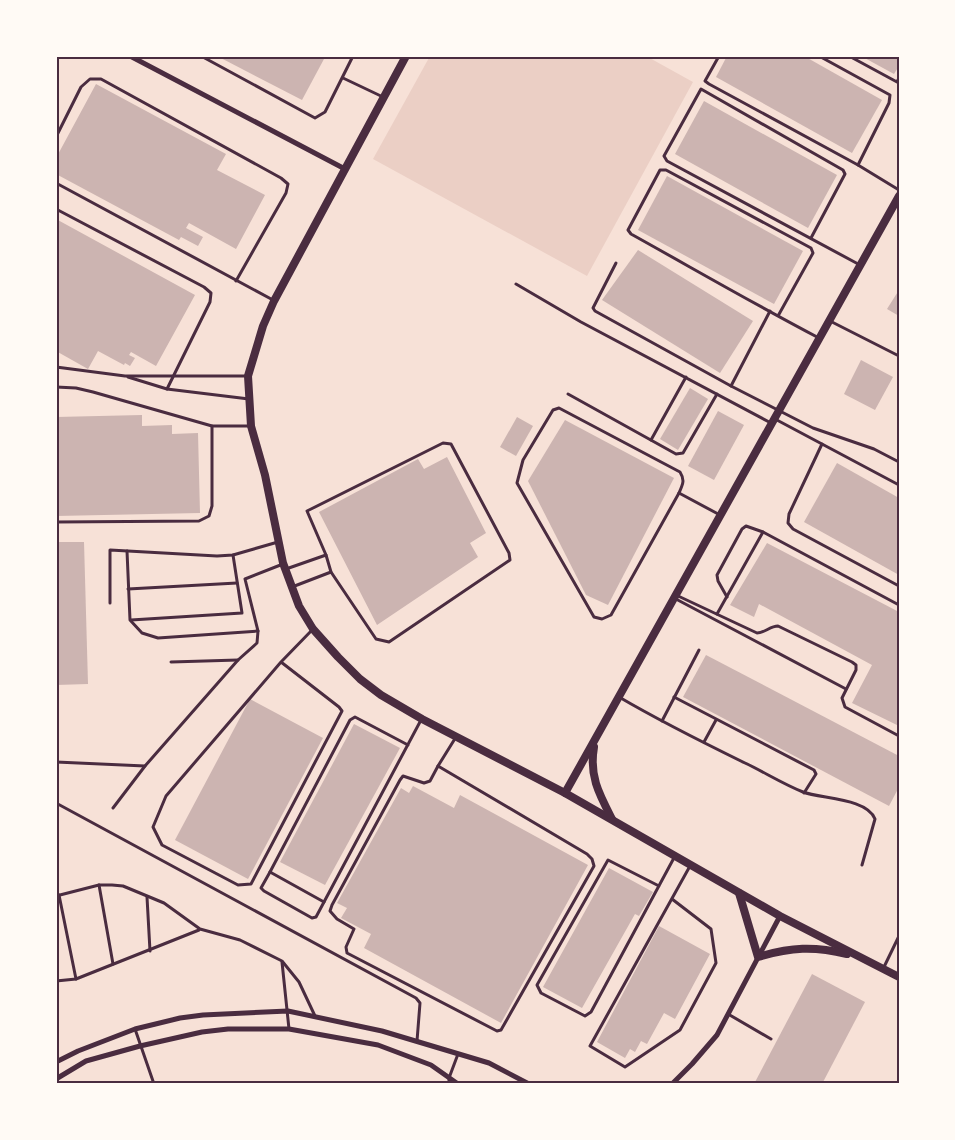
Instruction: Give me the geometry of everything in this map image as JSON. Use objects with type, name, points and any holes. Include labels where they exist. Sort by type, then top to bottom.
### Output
[{"type":"street","points":[[130,56],[345,169]]},
{"type":"street","points":[[406,56],[274,301],[263,326],[248,376],[251,426],[265,475],[284,566],[299,606],[313,629],[360,679],[381,695],[422,719],[565,793],[780,916],[899,977]]},
{"type":"street","points":[[565,793],[899,196]]},
{"type":"street","points":[[595,740],[591,762],[594,777],[598,792],[612,820]]},
{"type":"street","points":[[739,893],[758,957]]},
{"type":"street","points":[[672,1084],[717,1035],[780,916]]},
{"type":"street","points":[[758,957],[782,950],[807,948],[824,948],[858,956]]},
{"type":"street","points":[[56,1062],[78,1051],[135,1029],[180,1018],[203,1015],[288,1011],[382,1031],[417,1041],[489,1063],[529,1084]]},
{"type":"street","points":[[56,1079],[86,1061],[202,1032],[228,1029],[289,1029],[378,1045],[431,1065],[449,1081],[458,1084]]},
{"type":"lane","points":[[201,56],[315,118],[325,112],[344,78],[353,56]]},
{"type":"lane","points":[[719,56],[705,81],[708,84],[858,165],[899,190]]},
{"type":"lane","points":[[819,56],[890,95],[889,103],[858,165]]},
{"type":"lane","points":[[848,56],[896,82],[899,78]]},
{"type":"lane","points":[[344,78],[384,98]]},
{"type":"lane","points":[[56,137],[81,87],[90,79],[101,79],[282,178],[288,184],[286,193],[236,281]]},
{"type":"lane","points":[[811,238],[845,174],[843,170],[702,90],[664,156],[665,159],[860,265]]},
{"type":"lane","points":[[778,316],[813,253],[812,248],[666,170],[660,170],[628,230],[631,234],[770,312],[819,338]]},
{"type":"lane","points":[[56,183],[274,301]]},
{"type":"lane","points":[[56,209],[204,287],[211,293],[210,302],[167,389]]},
{"type":"lane","points":[[616,263],[593,308],[595,311],[731,386],[813,428],[874,449],[899,462]]},
{"type":"lane","points":[[516,284],[582,322],[717,394],[822,444],[899,485]]},
{"type":"lane","points":[[731,386],[770,312]]},
{"type":"lane","points":[[829,320],[899,356]]},
{"type":"lane","points":[[56,367],[125,376],[248,376]]},
{"type":"lane","points":[[125,376],[167,389],[250,399]]},
{"type":"lane","points":[[651,440],[686,377]]},
{"type":"lane","points":[[56,387],[76,388],[94,392],[212,426],[251,426]]},
{"type":"lane","points":[[568,394],[676,454],[684,453],[717,394]]},
{"type":"lane","points":[[559,408],[680,472],[683,484],[679,492],[611,615],[602,620],[594,617],[517,483],[523,460],[553,410],[559,408]]},
{"type":"lane","points":[[56,522],[200,521],[209,516],[212,506],[212,426]]},
{"type":"lane","points":[[443,443],[451,444],[510,553],[510,560],[389,642],[376,639],[331,572],[326,555],[307,511],[443,443]]},
{"type":"lane","points":[[822,444],[789,514],[788,523],[793,529],[899,586]]},
{"type":"lane","points":[[679,492],[720,515]]},
{"type":"lane","points":[[727,598],[718,581],[718,575],[742,528],[746,526],[762,532],[899,605]]},
{"type":"lane","points":[[718,614],[762,532]]},
{"type":"lane","points":[[110,603],[110,550],[217,556],[233,555],[279,542]]},
{"type":"lane","points":[[126,550],[130,620],[142,633],[158,638],[258,631]]},
{"type":"lane","points":[[130,620],[242,613],[233,555]]},
{"type":"lane","points":[[112,808],[238,660],[257,644],[258,631],[245,579],[326,555]]},
{"type":"lane","points":[[292,587],[331,572]]},
{"type":"lane","points":[[128,589],[237,582]]},
{"type":"lane","points":[[675,596],[757,633],[761,633],[773,626],[778,626],[852,662],[856,665],[856,670],[842,698],[845,707],[899,736]]},
{"type":"lane","points":[[675,596],[846,689]]},
{"type":"lane","points":[[281,662],[342,711],[251,884],[238,885],[162,845],[154,827],[166,796],[281,662],[313,629]]},
{"type":"lane","points":[[662,721],[699,650]]},
{"type":"lane","points":[[171,662],[238,660]]},
{"type":"lane","points":[[619,697],[804,793],[833,798],[868,809],[873,814],[875,820],[862,864]]},
{"type":"lane","points":[[674,698],[814,770],[816,774],[804,793]]},
{"type":"lane","points":[[408,745],[355,717],[350,720],[261,888],[312,918],[316,917],[422,719]]},
{"type":"lane","points":[[704,742],[716,720]]},
{"type":"lane","points":[[438,766],[587,854],[592,859],[594,866],[501,1030],[497,1031],[347,953],[346,947],[354,929],[336,919],[330,911],[400,780],[404,776],[424,783],[430,781],[438,766],[456,737]]},
{"type":"lane","points":[[56,762],[146,766]]},
{"type":"lane","points":[[56,803],[416,998],[420,1003],[417,1041]]},
{"type":"lane","points":[[659,886],[608,860],[537,985],[541,994],[585,1016],[591,1012],[659,886],[675,856]]},
{"type":"lane","points":[[672,899],[712,929],[716,963],[680,1030],[625,1067],[590,1046],[672,899],[691,865]]},
{"type":"lane","points":[[270,872],[324,902]]},
{"type":"lane","points":[[99,885],[113,964]]},
{"type":"lane","points":[[76,979],[58,896],[99,885],[124,886],[164,904],[200,929],[240,940],[282,961],[299,982],[315,1016]]},
{"type":"lane","points":[[147,897],[150,951]]},
{"type":"lane","points":[[56,981],[76,979],[150,951],[200,929]]},
{"type":"lane","points":[[883,968],[899,936]]},
{"type":"lane","points":[[282,961],[289,1029]]},
{"type":"lane","points":[[728,1014],[771,1040]]},
{"type":"lane","points":[[135,1029],[154,1084]]},
{"type":"lane","points":[[449,1081],[458,1054]]},
{"type":"shaded area","points":[[430,56],[646,56],[693,82],[587,276],[373,159]]},
{"type":"building","points":[[217,56],[319,56],[324,59],[302,100]]},
{"type":"building","points":[[727,56],[804,56],[882,100],[852,153],[716,77]]},
{"type":"building","points":[[861,56],[899,56],[899,66],[894,74]]},
{"type":"building","points":[[96,84],[226,154],[217,170],[265,195],[236,249],[189,223],[186,228],[203,237],[198,246],[181,237],[179,240],[56,174],[56,158]]},
{"type":"building","points":[[704,101],[837,175],[808,228],[675,154]]},
{"type":"building","points":[[667,176],[803,251],[774,304],[638,230]]},
{"type":"building","points":[[56,219],[195,295],[156,366],[131,352],[129,355],[135,358],[130,366],[125,363],[124,365],[98,351],[88,369],[56,351]]},
{"type":"building","points":[[638,250],[753,321],[720,373],[602,300]]},
{"type":"building","points":[[899,290],[899,316],[887,309]]},
{"type":"building","points":[[861,360],[893,377],[875,410],[844,394]]},
{"type":"building","points":[[690,388],[708,399],[678,450],[660,439]]},
{"type":"building","points":[[718,411],[744,425],[714,480],[688,466]]},
{"type":"building","points":[[142,415],[142,426],[172,425],[172,434],[198,433],[200,513],[56,516],[56,417]]},
{"type":"building","points":[[517,417],[533,426],[516,456],[500,447]]},
{"type":"building","points":[[565,420],[674,478],[608,605],[586,595],[528,481]]},
{"type":"building","points":[[447,457],[486,533],[470,543],[478,557],[377,625],[319,512],[418,459],[424,469]]},
{"type":"building","points":[[837,463],[899,498],[899,575],[804,522]]},
{"type":"building","points":[[56,542],[84,542],[88,684],[56,685]]},
{"type":"building","points":[[767,543],[899,612],[899,726],[852,703],[872,665],[759,604],[754,617],[730,605]]},
{"type":"building","points":[[706,655],[899,756],[899,787],[889,806],[683,697]]},
{"type":"building","points":[[250,699],[323,738],[248,879],[175,840]]},
{"type":"building","points":[[354,724],[400,748],[325,885],[280,862]]},
{"type":"building","points":[[413,786],[454,808],[460,795],[588,865],[501,1023],[364,948],[371,934],[341,918],[347,908],[337,903],[401,788],[409,793]]},
{"type":"building","points":[[609,868],[653,892],[639,916],[635,914],[582,1008],[543,987]]},
{"type":"building","points":[[659,926],[710,954],[675,1019],[664,1013],[647,1044],[641,1041],[635,1052],[630,1049],[625,1058],[597,1042]]},
{"type":"building","points":[[812,974],[865,1002],[822,1084],[754,1084]]}]
